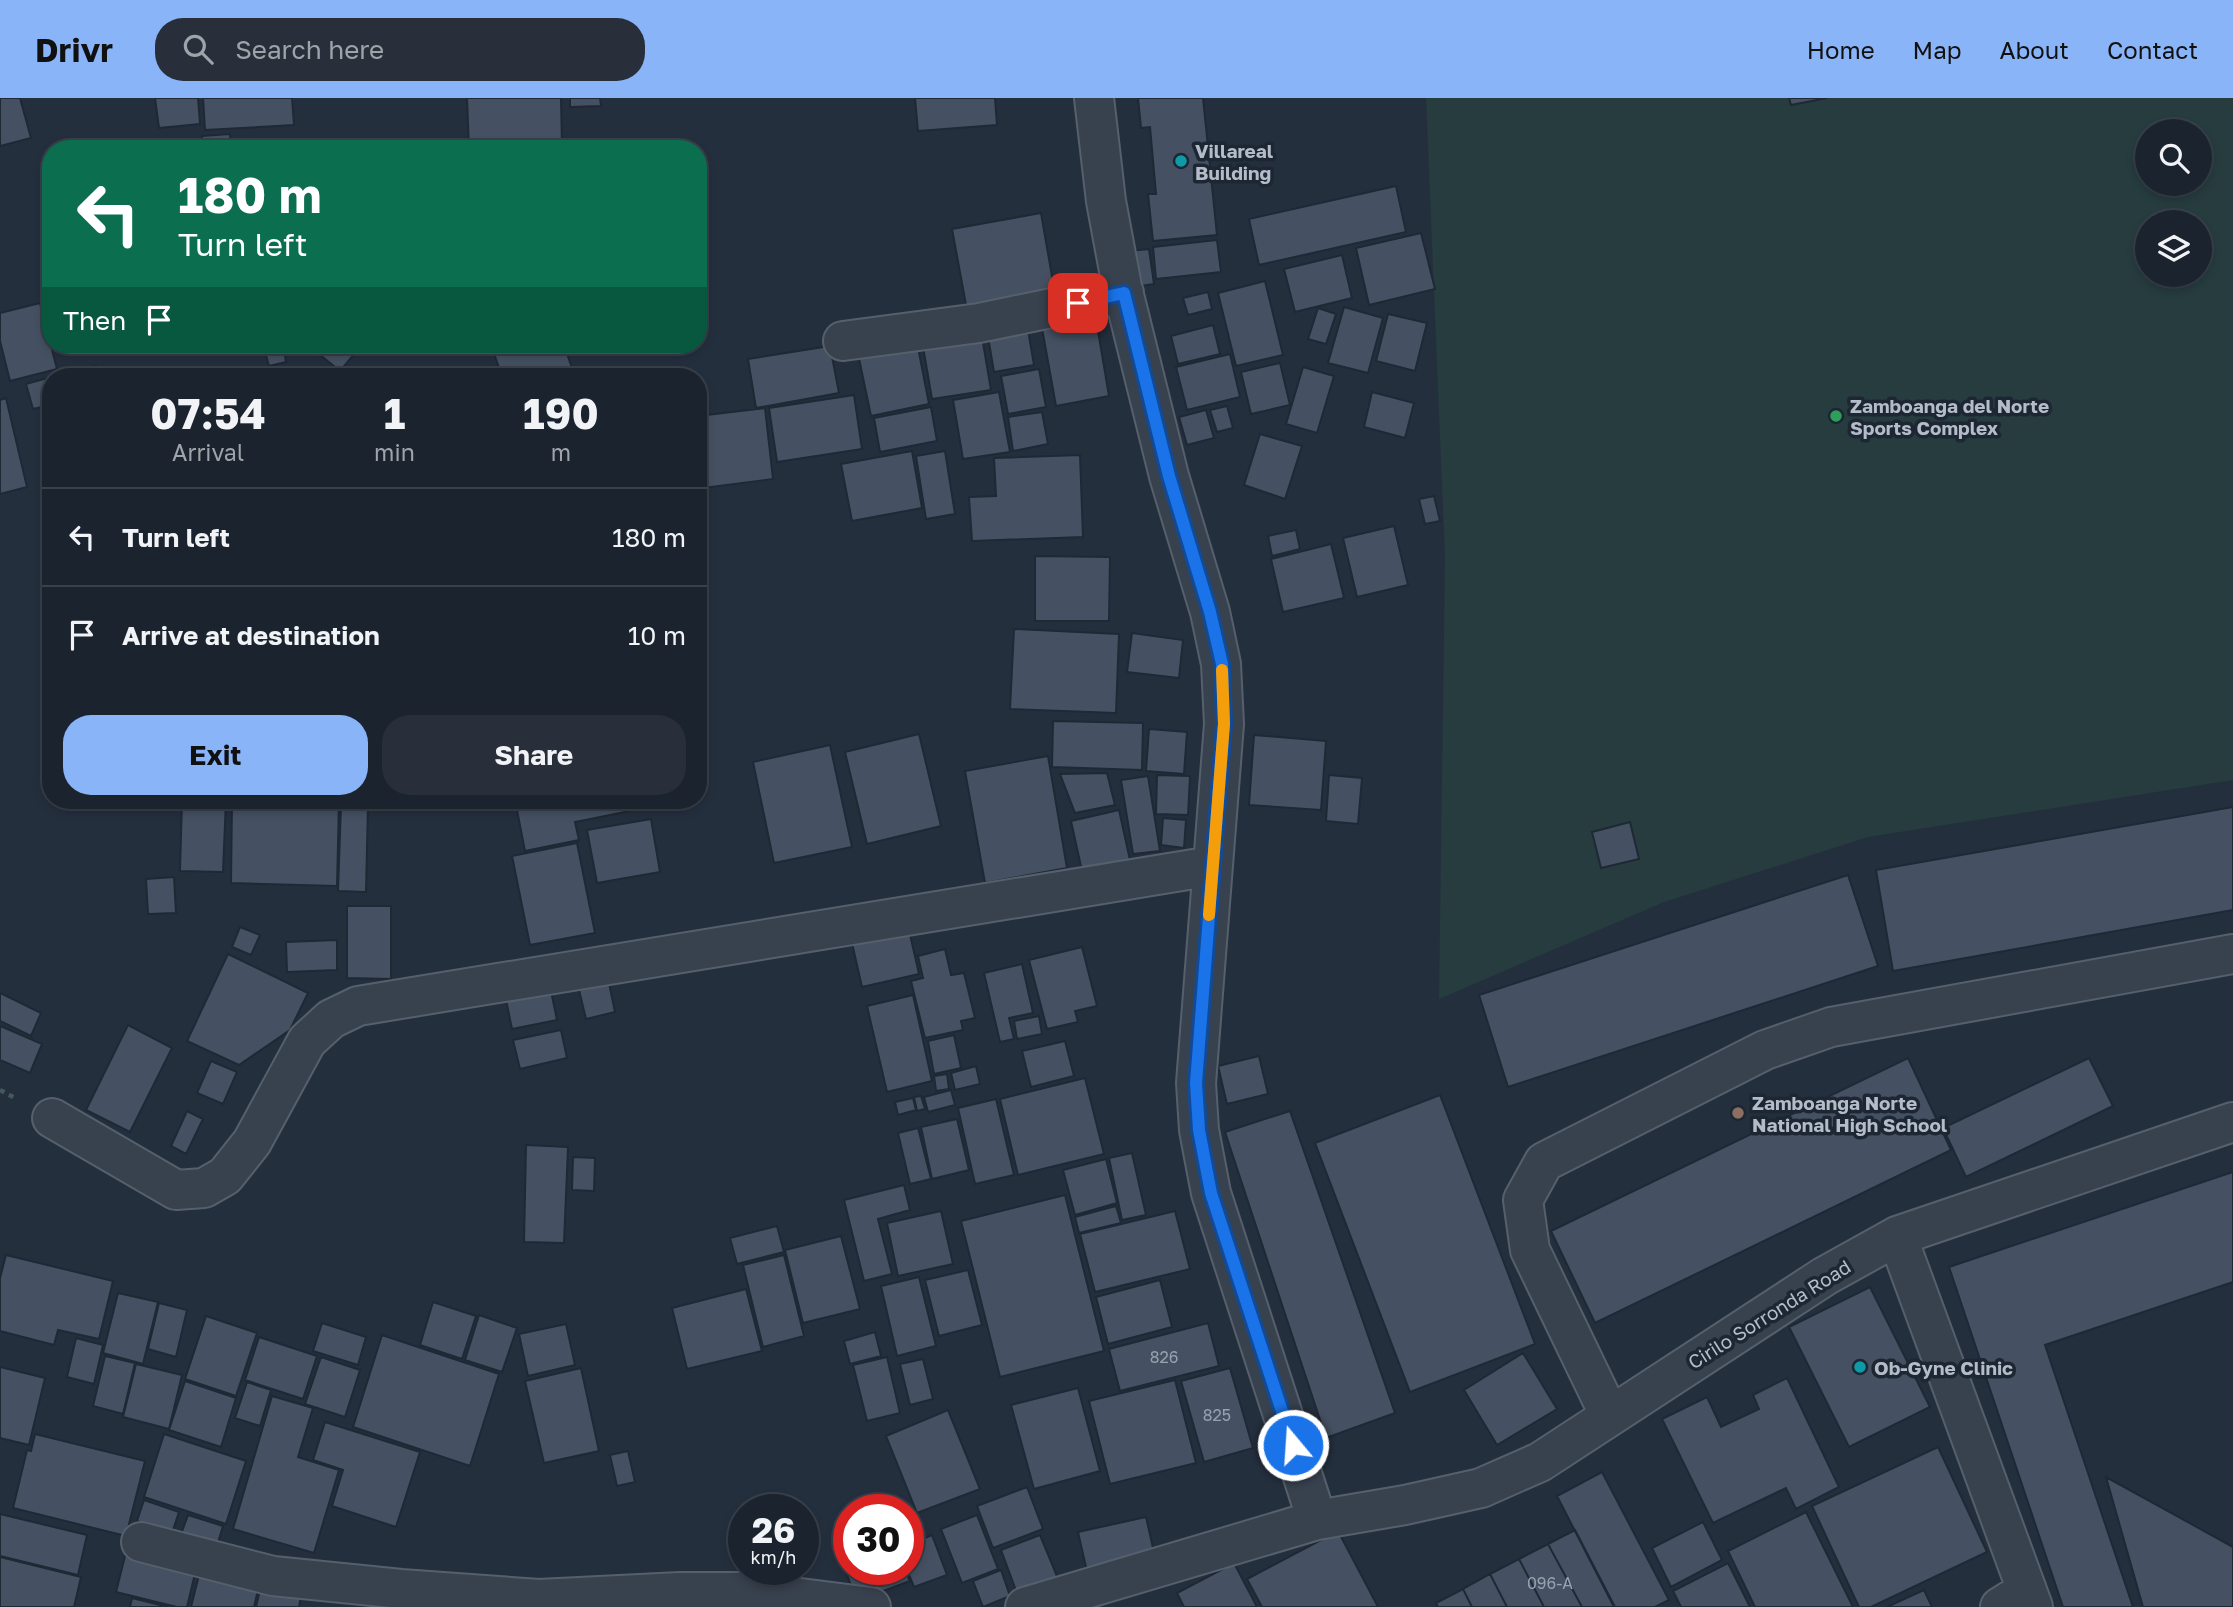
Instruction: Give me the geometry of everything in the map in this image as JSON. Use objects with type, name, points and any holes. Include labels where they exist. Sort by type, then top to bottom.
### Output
[{"type":"street","points":[[1094,98],[1106,201],[1124,293],[1169,476],[1210,612],[1222,664],[1224,724],[1196,1083],[1199,1130],[1211,1193],[1317,1520]]},
{"type":"street","points":[[843,341],[979,323],[1124,293]]},
{"type":"street","points":[[52,1118],[176,1190],[204,1188],[225,1176],[252,1142],[307,1041],[331,1019],[358,1006],[1212,866]]},
{"type":"street","points":[[1610,1416],[1530,1250],[1523,1200],[1544,1162],[1765,1050],[1831,1027],[2233,954]]},
{"type":"street","name":"Cirilo Sorronda Road","points":[[1025,1607],[1317,1520],[1482,1488],[1540,1462],[1825,1276],[1897,1236],[2233,1122]]},
{"type":"street","points":[[1897,1236],[2020,1601]]},
{"type":"street","points":[[141,1542],[273,1576],[401,1589],[539,1599],[680,1592],[753,1592],[871,1607]]},
{"type":"green space","name":"Zamboanga del Norte Sports Complex","points":[[1426,98],[2233,98],[2233,780],[1868,837],[1664,902],[1439,999],[1445,557]]},
{"type":"building","points":[[0,98],[20,98],[31,138],[0,146]]},
{"type":"building","points":[[155,98],[198,98],[200,124],[159,128]]},
{"type":"building","points":[[203,98],[292,98],[294,125],[205,130]]},
{"type":"building","points":[[467,98],[561,98],[562,140],[469,140]]},
{"type":"building","points":[[570,98],[600,98],[601,106],[570,107]]},
{"type":"building","points":[[915,98],[995,98],[997,125],[918,131]]},
{"type":"building","name":"Villareal Building","points":[[1138,98],[1203,98],[1217,235],[1153,241],[1148,194],[1156,194],[1150,127],[1141,128]]},
{"type":"building","points":[[1789,98],[1827,98],[1791,105]]},
{"type":"building","points":[[230,134],[230,140],[202,140],[202,136]]},
{"type":"building","points":[[1396,186],[1406,232],[1259,265],[1249,219]]},
{"type":"building","points":[[1041,213],[1057,305],[969,321],[952,229]]},
{"type":"building","points":[[1421,233],[1435,289],[1369,305],[1356,248]]},
{"type":"building","points":[[1217,240],[1221,272],[1156,279],[1153,247]]},
{"type":"building","points":[[1149,249],[1154,284],[1134,287],[1130,251]]},
{"type":"building","points":[[1342,255],[1352,298],[1295,312],[1284,269]]},
{"type":"building","points":[[1265,281],[1283,355],[1236,366],[1218,293]]},
{"type":"building","points":[[1208,292],[1212,309],[1188,315],[1183,298]]},
{"type":"building","points":[[40,303],[42,354],[53,354],[57,368],[42,368],[42,373],[10,381],[0,341],[0,313]]},
{"type":"building","points":[[1094,307],[1109,396],[1056,406],[1040,317]]},
{"type":"building","points":[[1344,307],[1383,318],[1368,373],[1328,363]]},
{"type":"building","points":[[1318,308],[1336,314],[1326,344],[1308,339]]},
{"type":"building","points":[[1388,314],[1427,323],[1415,371],[1376,361]]},
{"type":"building","points":[[1026,318],[1034,365],[994,372],[986,325]]},
{"type":"building","points":[[980,325],[991,390],[932,399],[921,335]]},
{"type":"building","points":[[1213,325],[1220,354],[1178,364],[1171,336]]},
{"type":"building","points":[[916,337],[929,404],[871,416],[857,349]]},
{"type":"building","points":[[830,346],[839,393],[756,408],[748,359]]},
{"type":"building","points":[[266,354],[285,354],[286,362],[269,366]]},
{"type":"building","points":[[319,354],[354,354],[343,368],[336,368]]},
{"type":"building","points":[[494,354],[567,354],[572,368],[499,368]]},
{"type":"building","points":[[1230,354],[1240,397],[1187,410],[1176,367]]},
{"type":"building","points":[[1280,363],[1290,405],[1251,414],[1241,372]]},
{"type":"building","points":[[1303,367],[1334,376],[1317,433],[1286,424]]},
{"type":"building","points":[[1039,369],[1046,407],[1008,414],[1001,376]]},
{"type":"building","points":[[42,380],[42,407],[33,409],[26,384]]},
{"type":"building","points":[[999,392],[1010,452],[963,459],[953,400]]},
{"type":"building","points":[[1372,392],[1414,403],[1405,438],[1364,427]]},
{"type":"building","points":[[854,395],[862,449],[777,462],[769,408]]},
{"type":"building","points":[[6,398],[27,487],[0,494],[0,400]]},
{"type":"building","points":[[1227,406],[1233,428],[1217,432],[1210,410]]},
{"type":"building","points":[[931,407],[937,441],[880,452],[874,418]]},
{"type":"building","points":[[765,408],[773,479],[707,487],[707,415]]},
{"type":"building","points":[[1206,410],[1214,438],[1187,445],[1179,417]]},
{"type":"building","points":[[1042,412],[1048,444],[1013,451],[1008,417]]},
{"type":"building","points":[[1260,434],[1302,446],[1285,499],[1244,485]]},
{"type":"building","points":[[912,451],[922,508],[852,521],[841,464]]},
{"type":"building","points":[[945,451],[955,514],[926,519],[916,456]]},
{"type":"building","points":[[1080,455],[1083,537],[972,541],[969,497],[996,496],[994,458]]},
{"type":"building","points":[[1434,496],[1440,521],[1425,524],[1419,499]]},
{"type":"building","points":[[1394,526],[1408,585],[1357,597],[1343,538]]},
{"type":"building","points":[[1296,530],[1300,549],[1272,556],[1268,536]]},
{"type":"building","points":[[1331,544],[1344,598],[1283,612],[1271,559]]},
{"type":"building","points":[[1035,556],[1110,557],[1109,621],[1035,621]]},
{"type":"building","points":[[1014,629],[1119,634],[1116,713],[1010,709]]},
{"type":"building","points":[[1132,633],[1183,640],[1179,678],[1127,672]]},
{"type":"building","points":[[1053,721],[1143,723],[1142,770],[1052,767]]},
{"type":"building","points":[[1149,729],[1187,732],[1184,774],[1146,771]]},
{"type":"building","points":[[919,734],[941,826],[867,844],[845,752]]},
{"type":"building","points":[[1254,735],[1326,741],[1321,810],[1249,805]]},
{"type":"building","points":[[830,745],[852,847],[774,863],[753,762]]},
{"type":"building","points":[[1048,756],[1067,868],[985,883],[965,771]]},
{"type":"building","points":[[1107,773],[1115,805],[1075,813],[1060,774]]},
{"type":"building","points":[[1157,775],[1190,776],[1188,815],[1156,814]]},
{"type":"building","points":[[1329,775],[1362,778],[1358,824],[1326,821]]},
{"type":"building","points":[[1148,776],[1160,851],[1133,854],[1121,780]]},
{"type":"building","points":[[2233,807],[2233,910],[1893,971],[1876,870]]},
{"type":"building","points":[[182,809],[226,809],[223,872],[180,871]]},
{"type":"building","points":[[232,809],[339,809],[337,886],[231,883]]},
{"type":"building","points":[[341,809],[368,809],[366,892],[338,891]]},
{"type":"building","points":[[517,809],[630,809],[575,822],[579,840],[525,851]]},
{"type":"building","points":[[1119,810],[1130,860],[1082,871],[1071,821]]},
{"type":"building","points":[[1163,818],[1186,820],[1184,848],[1161,845]]},
{"type":"building","points":[[651,819],[660,872],[597,883],[587,830]]},
{"type":"building","points":[[1630,822],[1639,859],[1601,868],[1592,832]]},
{"type":"building","points":[[577,843],[595,933],[530,945],[512,856]]},
{"type":"building","points":[[1848,875],[1878,966],[1508,1087],[1479,995]]},
{"type":"building","points":[[174,877],[176,913],[148,914],[146,879]]},
{"type":"building","points":[[347,906],[391,906],[391,979],[347,978]]},
{"type":"building","points":[[240,927],[260,935],[251,955],[232,947]]},
{"type":"building","points":[[909,930],[919,974],[862,987],[852,943]]},
{"type":"building","points":[[337,940],[337,970],[287,972],[286,942]]},
{"type":"building","points":[[1082,947],[1097,1006],[1075,1011],[1078,1022],[1047,1029],[1029,960]]},
{"type":"building","points":[[945,949],[951,975],[964,973],[975,1018],[961,1021],[963,1030],[925,1038],[911,981],[923,978],[918,956]]},
{"type":"building","points":[[228,954],[308,993],[290,1030],[239,1065],[187,1041]]},
{"type":"building","points":[[1022,964],[1033,1013],[1009,1018],[1014,1039],[1000,1042],[984,973]]},
{"type":"building","points":[[609,983],[615,1012],[586,1019],[579,990]]},
{"type":"building","points":[[550,986],[557,1020],[512,1029],[505,995]]},
{"type":"building","points":[[0,993],[41,1013],[31,1036],[0,1021]]},
{"type":"building","points":[[913,995],[932,1081],[887,1092],[867,1006]]},
{"type":"building","points":[[1039,1016],[1042,1034],[1017,1039],[1014,1021]]},
{"type":"building","points":[[128,1025],[172,1048],[130,1132],[86,1110]]},
{"type":"building","points":[[0,1026],[42,1044],[30,1073],[0,1060]]},
{"type":"building","points":[[561,1030],[567,1058],[520,1069],[513,1040]]},
{"type":"building","points":[[954,1035],[961,1068],[934,1074],[928,1041]]},
{"type":"building","points":[[1065,1041],[1074,1076],[1031,1087],[1022,1051]]},
{"type":"building","points":[[1259,1056],[1268,1094],[1227,1104],[1218,1066]]},
{"type":"building","points":[[1908,1058],[1951,1150],[1595,1323],[1551,1231]]},
{"type":"building","points":[[2089,1058],[2113,1106],[1966,1177],[1943,1128]]},
{"type":"building","points":[[211,1061],[237,1072],[223,1104],[197,1093]]},
{"type":"building","points":[[976,1066],[980,1084],[955,1090],[951,1073]]},
{"type":"building","points":[[947,1074],[949,1089],[936,1091],[934,1076]]},
{"type":"building","points":[[1085,1078],[1104,1154],[1018,1175],[1000,1099]]},
{"type":"building","points":[[951,1090],[955,1105],[928,1112],[924,1097]]},
{"type":"building","points":[[1440,1095],[1535,1344],[1410,1392],[1315,1143]]},
{"type":"building","points":[[921,1096],[925,1109],[917,1111],[914,1097]]},
{"type":"building","points":[[913,1098],[916,1110],[898,1115],[895,1102]]},
{"type":"building","points":[[996,1099],[1014,1175],[975,1184],[958,1108]]},
{"type":"building","points":[[187,1111],[203,1119],[186,1154],[171,1146]]},
{"type":"building","points":[[1290,1111],[1395,1413],[1326,1438],[1225,1132]]},
{"type":"building","points":[[957,1119],[969,1170],[932,1179],[921,1127]]},
{"type":"building","points":[[918,1128],[931,1179],[910,1184],[898,1133]]},
{"type":"building","points":[[526,1145],[568,1147],[564,1243],[524,1242]]},
{"type":"building","points":[[1132,1153],[1146,1215],[1122,1220],[1109,1158]]},
{"type":"building","points":[[573,1157],[595,1158],[594,1191],[572,1190]]},
{"type":"building","points":[[1106,1159],[1117,1203],[1075,1215],[1063,1170]]},
{"type":"building","points":[[2233,1172],[2233,1282],[2045,1345],[2133,1607],[2063,1607],[1949,1267]]},
{"type":"building","points":[[904,1185],[910,1210],[878,1219],[892,1274],[864,1281],[844,1200]]},
{"type":"building","points":[[1065,1195],[1104,1351],[1000,1377],[961,1221]]},
{"type":"building","points":[[1116,1206],[1121,1223],[1079,1233],[1075,1217]]},
{"type":"building","points":[[941,1211],[953,1264],[898,1276],[887,1223]]},
{"type":"building","points":[[1175,1211],[1190,1269],[1095,1292],[1080,1234]]},
{"type":"building","points":[[777,1226],[784,1252],[737,1264],[730,1238]]},
{"type":"building","points":[[841,1236],[860,1309],[803,1323],[785,1250]]},
{"type":"building","points":[[6,1255],[113,1281],[99,1339],[58,1330],[54,1345],[0,1331],[0,1278]]},
{"type":"building","points":[[784,1255],[804,1336],[763,1347],[743,1265]]},
{"type":"building","points":[[968,1270],[982,1325],[939,1336],[925,1280]]},
{"type":"building","points":[[919,1277],[936,1346],[897,1356],[881,1286]]},
{"type":"building","points":[[1160,1280],[1172,1327],[1108,1344],[1096,1297]]},
{"type":"building","name":"Ob-Gyne Clinic","points":[[1870,1287],[1930,1407],[1849,1447],[1789,1327]]},
{"type":"building","points":[[746,1289],[762,1351],[687,1369],[672,1308]]},
{"type":"building","points":[[118,1293],[158,1302],[143,1364],[103,1353]]},
{"type":"building","points":[[433,1302],[476,1316],[462,1359],[420,1345]]},
{"type":"building","points":[[159,1303],[187,1310],[176,1357],[148,1349]]},
{"type":"building","points":[[479,1315],[517,1328],[502,1372],[465,1360]]},
{"type":"building","points":[[206,1316],[257,1333],[236,1396],[185,1379]]},
{"type":"building","points":[[322,1323],[366,1337],[358,1365],[313,1351]]},
{"type":"building","points":[[1208,1323],[1219,1366],[1120,1391],[1109,1349]]},
{"type":"building","points":[[566,1324],[575,1365],[528,1376],[519,1334]]},
{"type":"building","points":[[875,1332],[881,1356],[850,1364],[844,1341]]},
{"type":"building","points":[[382,1335],[499,1374],[470,1466],[353,1427]]},
{"type":"building","points":[[259,1337],[317,1356],[303,1399],[245,1380]]},
{"type":"building","points":[[76,1338],[103,1345],[94,1384],[67,1377]]},
{"type":"building","points":[[1523,1353],[1557,1409],[1497,1445],[1464,1390]]},
{"type":"building","points":[[105,1356],[135,1363],[123,1414],[93,1406]]},
{"type":"building","points":[[321,1357],[360,1370],[345,1417],[305,1404]]},
{"type":"building","points":[[887,1357],[900,1413],[867,1421],[853,1365]]},
{"type":"building","points":[[923,1359],[933,1399],[910,1405],[900,1364]]},
{"type":"building","points":[[136,1364],[182,1375],[169,1429],[123,1417]]},
{"type":"building","points":[[0,1367],[45,1378],[29,1445],[0,1438]]},
{"type":"building","points":[[581,1368],[599,1451],[544,1463],[525,1381]]},
{"type":"building","points":[[1230,1368],[1253,1448],[1204,1462],[1181,1381]]},
{"type":"building","points":[[1787,1378],[1839,1487],[1796,1509],[1786,1488],[1713,1523],[1662,1419],[1707,1397],[1721,1427],[1759,1409],[1753,1395]]},
{"type":"building","points":[[1175,1380],[1196,1463],[1110,1484],[1089,1401]]},
{"type":"building","points":[[185,1381],[236,1398],[221,1447],[169,1430]]},
{"type":"building","points":[[247,1382],[271,1390],[260,1426],[235,1418]]},
{"type":"building","points":[[1078,1388],[1100,1471],[1034,1489],[1011,1405]]},
{"type":"building","points":[[272,1396],[313,1408],[298,1457],[339,1470],[314,1553],[233,1529]]},
{"type":"building","points":[[948,1410],[980,1489],[924,1510],[924,1494],[909,1494],[886,1436]]},
{"type":"building","points":[[325,1422],[420,1452],[396,1527],[332,1506],[343,1470],[313,1460]]},
{"type":"building","points":[[35,1434],[145,1461],[126,1536],[13,1508],[27,1450],[31,1451]]},
{"type":"building","points":[[164,1434],[246,1461],[226,1524],[144,1497]]},
{"type":"building","points":[[1938,1447],[1987,1552],[1871,1607],[1859,1607],[1812,1506]]},
{"type":"building","points":[[628,1451],[635,1482],[617,1486],[610,1455]]},
{"type":"building","points":[[1602,1472],[1669,1600],[1655,1607],[1614,1607],[1557,1496]]},
{"type":"building","points":[[2106,1477],[2233,1547],[2233,1607],[2143,1607]]},
{"type":"building","points":[[1027,1487],[1043,1529],[993,1548],[977,1506]]},
{"type":"building","points":[[144,1500],[179,1512],[172,1533],[137,1521]]},
{"type":"building","points":[[1806,1512],[1853,1607],[1755,1607],[1728,1551]]},
{"type":"building","points":[[0,1514],[87,1535],[78,1575],[0,1556]]},
{"type":"building","points":[[188,1515],[223,1526],[217,1546],[181,1534]]},
{"type":"building","points":[[977,1515],[998,1569],[962,1583],[941,1529]]},
{"type":"building","points":[[1146,1517],[1156,1561],[1088,1576],[1078,1532]]},
{"type":"building","points":[[1703,1522],[1722,1560],[1671,1587],[1652,1548]]},
{"type":"building","points":[[1575,1530],[1615,1607],[1582,1607],[1548,1544]]},
{"type":"building","points":[[1338,1531],[1378,1607],[1262,1607],[1247,1579]]},
{"type":"building","points":[[932,1535],[947,1575],[924,1583],[924,1538]]},
{"type":"building","points":[[1040,1535],[1059,1581],[1018,1596],[1001,1550]]},
{"type":"building","points":[[128,1544],[198,1561],[187,1607],[116,1592]]},
{"type":"building","points":[[1548,1544],[1582,1607],[1544,1607],[1519,1559]]},
{"type":"building","points":[[0,1557],[81,1577],[74,1607],[0,1607]]},
{"type":"building","points":[[1519,1559],[1544,1607],[1507,1607],[1490,1574]]},
{"type":"building","points":[[202,1563],[261,1577],[254,1607],[191,1607]]},
{"type":"building","points":[[1234,1563],[1257,1607],[1184,1607],[1177,1593]]},
{"type":"building","points":[[1728,1563],[1750,1607],[1681,1607],[1673,1591]]},
{"type":"building","points":[[1001,1570],[1010,1596],[983,1607],[973,1581]]},
{"type":"building","points":[[1490,1574],[1507,1607],[1472,1607],[1463,1589]]},
{"type":"building","points":[[263,1577],[303,1587],[299,1607],[256,1607]]},
{"type":"building","points":[[851,1585],[872,1585],[873,1587],[854,1594]]},
{"type":"building","points":[[875,1585],[899,1585],[878,1593]]},
{"type":"building","points":[[1463,1589],[1472,1607],[1438,1607],[1436,1603]]},
{"type":"building","points":[[1924,1590],[1932,1607],[1887,1607]]},
{"type":"building","points":[[132,1598],[168,1607],[130,1607]]},
{"type":"slow traffic","points":[[1209,915],[1224,724],[1222,670]]},
{"type":"place","name":"Villareal Building","points":[[1181,161]]},
{"type":"place","name":"Zamboanga del Norte Sports Complex","points":[[1836,416]]},
{"type":"place","name":"Zamboanga Norte National High School","points":[[1738,1113]]},
{"type":"place","name":"Ob-Gyne Clinic","points":[[1860,1367]]},
{"type":"route","points":[[1078,303],[1124,293],[1169,476],[1210,612],[1222,664],[1224,724],[1196,1083],[1199,1130],[1211,1193],[1293,1445]]}]
